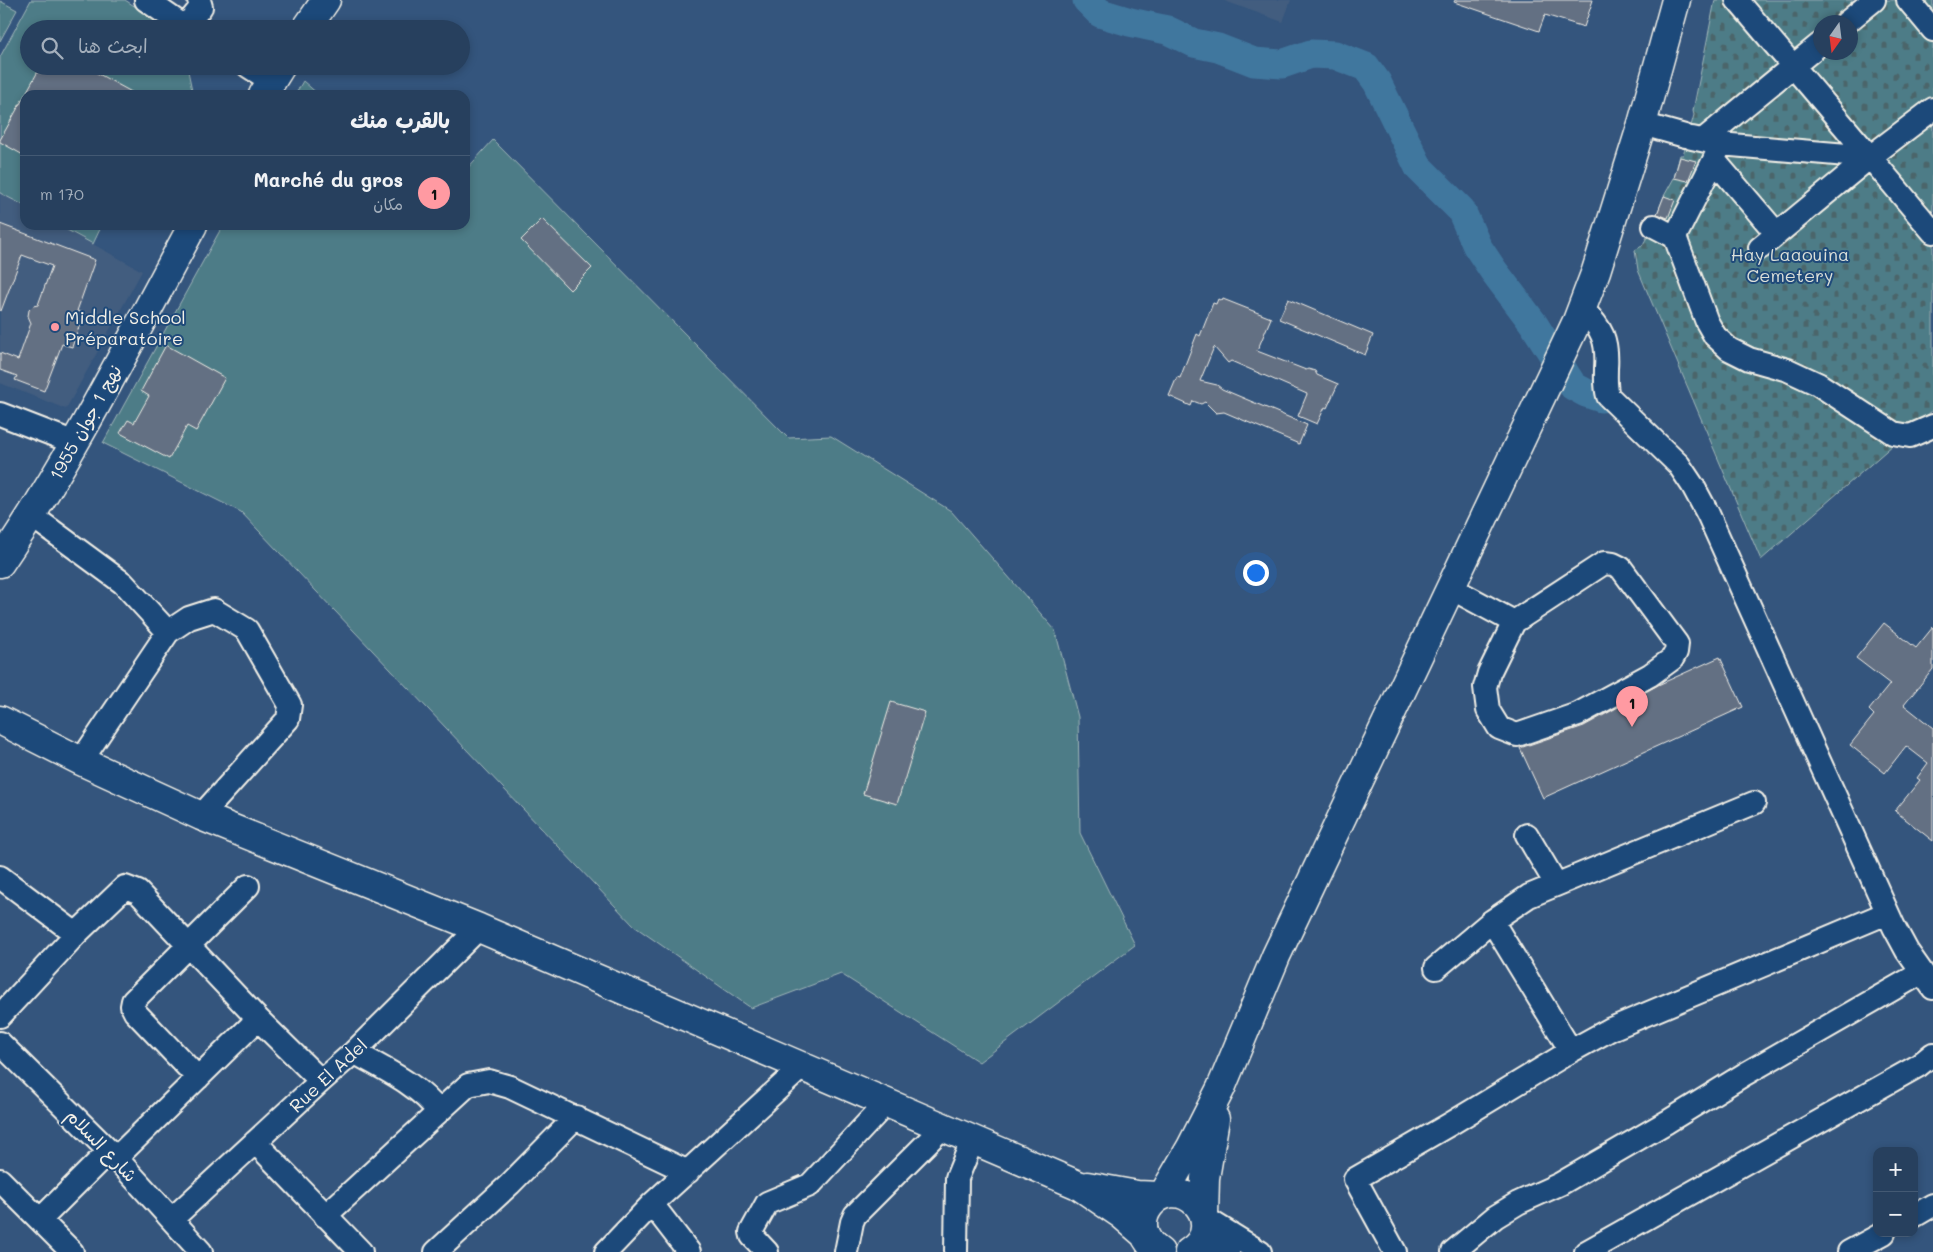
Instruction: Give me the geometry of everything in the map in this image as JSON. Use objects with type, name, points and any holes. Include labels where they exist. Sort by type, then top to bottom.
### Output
[{"type":"main road","points":[[312,20],[326,0]]},
{"type":"main road","points":[[1150,1244],[1143,1225],[1147,1208],[1161,1196],[1191,1147],[1221,1088],[1276,956],[1580,315],[1596,271],[1642,124],[1676,0]]},
{"type":"main road","name":"نهج 1 جوان 1955","points":[[0,563],[17,529],[75,443],[190,230]]},
{"type":"main road","points":[[0,720],[81,762],[201,816],[479,928],[1078,1185],[1122,1215],[1150,1244]]},
{"type":"main road","points":[[0,728],[36,740]]},
{"type":"main road","points":[[1190,1251],[1200,1242],[1204,1235],[1205,1178],[1208,1149],[1221,1088]]},
{"type":"main road","points":[[1078,1185],[1137,1195],[1161,1196],[1173,1193],[1183,1194],[1196,1202],[1204,1216]]},
{"type":"street","points":[[146,0],[175,20]]},
{"type":"street","points":[[192,20],[200,7],[199,0]]},
{"type":"street","points":[[1737,0],[1933,232]]},
{"type":"street","points":[[1856,15],[1874,0]]},
{"type":"street","points":[[1908,0],[1933,30]]},
{"type":"street","points":[[1813,50],[1703,144],[1675,237],[1707,322],[1715,336],[1729,349],[1749,359],[1788,370],[1818,384],[1893,433],[1910,436],[1933,426]]},
{"type":"street","points":[[1703,144],[1769,241],[1870,157],[1933,109]]},
{"type":"street","points":[[1642,124],[1703,144],[1870,157]]},
{"type":"street","points":[[1654,226],[1675,237]]},
{"type":"street","points":[[1453,1252],[1495,1217],[1518,1203],[1560,1184],[1745,1074],[1927,980],[1907,951],[1887,913],[1708,514],[1693,486],[1678,465],[1608,396],[1605,387],[1608,353],[1602,333],[1596,322],[1580,315]]},
{"type":"street","points":[[0,414],[75,443]]},
{"type":"street","points":[[17,529],[123,583],[168,632]]},
{"type":"street","points":[[1604,563],[1613,564],[1621,568],[1677,644],[1676,652],[1672,659],[1650,675],[1578,714],[1517,735],[1499,728],[1488,710],[1485,686],[1489,673],[1514,622],[1604,563]]},
{"type":"street","points":[[1451,588],[1514,622]]},
{"type":"street","points":[[81,762],[168,632],[189,618],[214,610],[247,630],[290,705],[288,719],[201,816]]},
{"type":"street","points":[[1436,968],[1492,921],[1529,896],[1754,803]]},
{"type":"street","points":[[1527,835],[1556,884]]},
{"type":"street","points":[[0,876],[76,934]]},
{"type":"street","points":[[198,1078],[135,1012],[132,1006],[133,1001],[248,886]]},
{"type":"street","points":[[0,1016],[76,934],[125,887],[138,892],[258,1019],[321,1081]]},
{"type":"street","points":[[1395,1252],[1355,1179],[1610,1029],[1887,913]]},
{"type":"street","points":[[1492,921],[1572,1051]]},
{"type":"street","name":"Rue El Adel","points":[[172,1219],[354,1052],[479,928]]},
{"type":"street","points":[[41,1219],[198,1078],[258,1019]]},
{"type":"street","name":"شارع السلام","points":[[0,1043],[113,1155],[201,1252]]},
{"type":"street","points":[[354,1052],[415,1088],[430,1100],[438,1112]]},
{"type":"street","points":[[1586,1252],[1918,1066],[1933,1054]]},
{"type":"street","points":[[606,1252],[652,1204],[802,1066]]},
{"type":"street","points":[[325,1216],[468,1085],[489,1082],[510,1087],[688,1172]]},
{"type":"street","points":[[767,1252],[752,1236],[751,1232],[767,1203],[810,1185],[887,1102]]},
{"type":"street","points":[[436,1252],[510,1184],[576,1117]]},
{"type":"street","points":[[846,1252],[855,1215],[943,1127]]},
{"type":"street","points":[[956,1252],[957,1178],[973,1139]]},
{"type":"street","points":[[255,1142],[361,1252]]},
{"type":"street","points":[[0,1180],[41,1219],[67,1250]]},
{"type":"street","points":[[652,1204],[689,1252]]},
{"type":"street","points":[[1918,1214],[1933,1205]]},
{"type":"street","points":[[1204,1216],[1260,1252]]},
{"type":"street","points":[[1849,1252],[1877,1237]]},
{"type":"street","points":[[1190,1251],[1214,1249],[1228,1252]]},
{"type":"shaded area","points":[[1222,0],[1291,0],[1283,22]]},
{"type":"shaded area","name":"Middle School Préparatoire","points":[[0,193],[20,203],[20,230],[67,230],[142,271],[66,409],[0,383]]},
{"type":"green space","points":[[31,0],[125,0],[156,20],[20,20]]},
{"type":"green space","name":"Hay Laaouina Cemetery","points":[[1715,0],[1933,0],[1933,410],[1761,560],[1638,270],[1635,250],[1642,246],[1650,232],[1664,196],[1674,178],[1680,155],[1683,155],[1694,115],[1693,111]]},
{"type":"green space","points":[[0,1],[17,10],[0,41]]},
{"type":"green space","points":[[20,20],[20,75],[189,75],[192,90],[20,90],[20,203],[0,193],[0,57]]},
{"type":"green space","points":[[303,81],[313,90],[298,90]]},
{"type":"green space","points":[[493,140],[788,438],[831,436],[951,511],[1055,630],[1078,717],[1080,833],[1135,945],[979,1062],[841,974],[751,1008],[634,926],[241,512],[103,443],[220,230],[470,230],[470,165]]},
{"type":"green space","points":[[67,230],[100,230],[93,244]]},
{"type":"building","points":[[1455,0],[1593,0],[1584,27],[1545,15],[1539,31],[1454,2]]},
{"type":"building","points":[[36,75],[100,75],[128,90],[28,90]]},
{"type":"building","points":[[20,104],[20,153],[0,142]]},
{"type":"building","points":[[1680,157],[1696,161],[1688,181],[1674,178]]},
{"type":"building","points":[[1664,196],[1675,200],[1668,218],[1657,214]]},
{"type":"building","points":[[542,219],[592,268],[570,290],[521,240]]},
{"type":"building","points":[[0,224],[95,260],[77,311],[84,313],[72,347],[62,344],[44,391],[15,380],[17,376],[0,370],[0,353],[18,360],[31,323],[28,316],[29,310],[33,306],[38,305],[52,266],[22,255],[1,311]]},
{"type":"building","points":[[1218,299],[1222,301],[1223,299],[1271,318],[1257,351],[1306,370],[1315,371],[1317,375],[1338,384],[1317,424],[1298,416],[1307,394],[1231,361],[1228,363],[1214,347],[1200,381],[1217,385],[1222,389],[1307,425],[1299,444],[1224,412],[1216,413],[1205,402],[1201,404],[1193,401],[1191,406],[1169,396],[1177,377],[1180,378],[1197,334],[1200,336],[1213,303],[1216,304]]},
{"type":"building","points":[[1288,299],[1373,335],[1365,355],[1279,319]]},
{"type":"building","points":[[166,345],[225,378],[196,431],[187,426],[169,459],[120,433],[128,420],[134,423],[149,396],[141,391]]},
{"type":"building","points":[[1884,623],[1916,648],[1933,627],[1933,669],[1904,705],[1933,728],[1933,841],[1895,811],[1920,780],[1917,778],[1928,763],[1906,746],[1885,773],[1850,745],[1874,715],[1869,710],[1890,684],[1856,658]]},
{"type":"building","points":[[1720,657],[1743,707],[1543,798],[1520,748],[1584,726],[1658,685]]},
{"type":"building","points":[[891,702],[925,712],[897,804],[863,794]]},
{"type":"waterway","points":[[1087,0],[1100,13],[1167,30],[1194,43],[1218,48],[1254,62],[1282,64],[1311,54],[1335,55],[1366,67],[1377,82],[1419,168],[1461,210],[1477,246],[1533,323],[1573,386],[1601,398]]},
{"type":"place","name":"Middle School Préparatoire","points":[[55,327]]},
{"type":"place","name":"Marché du gros","points":[[1632,727]]}]
